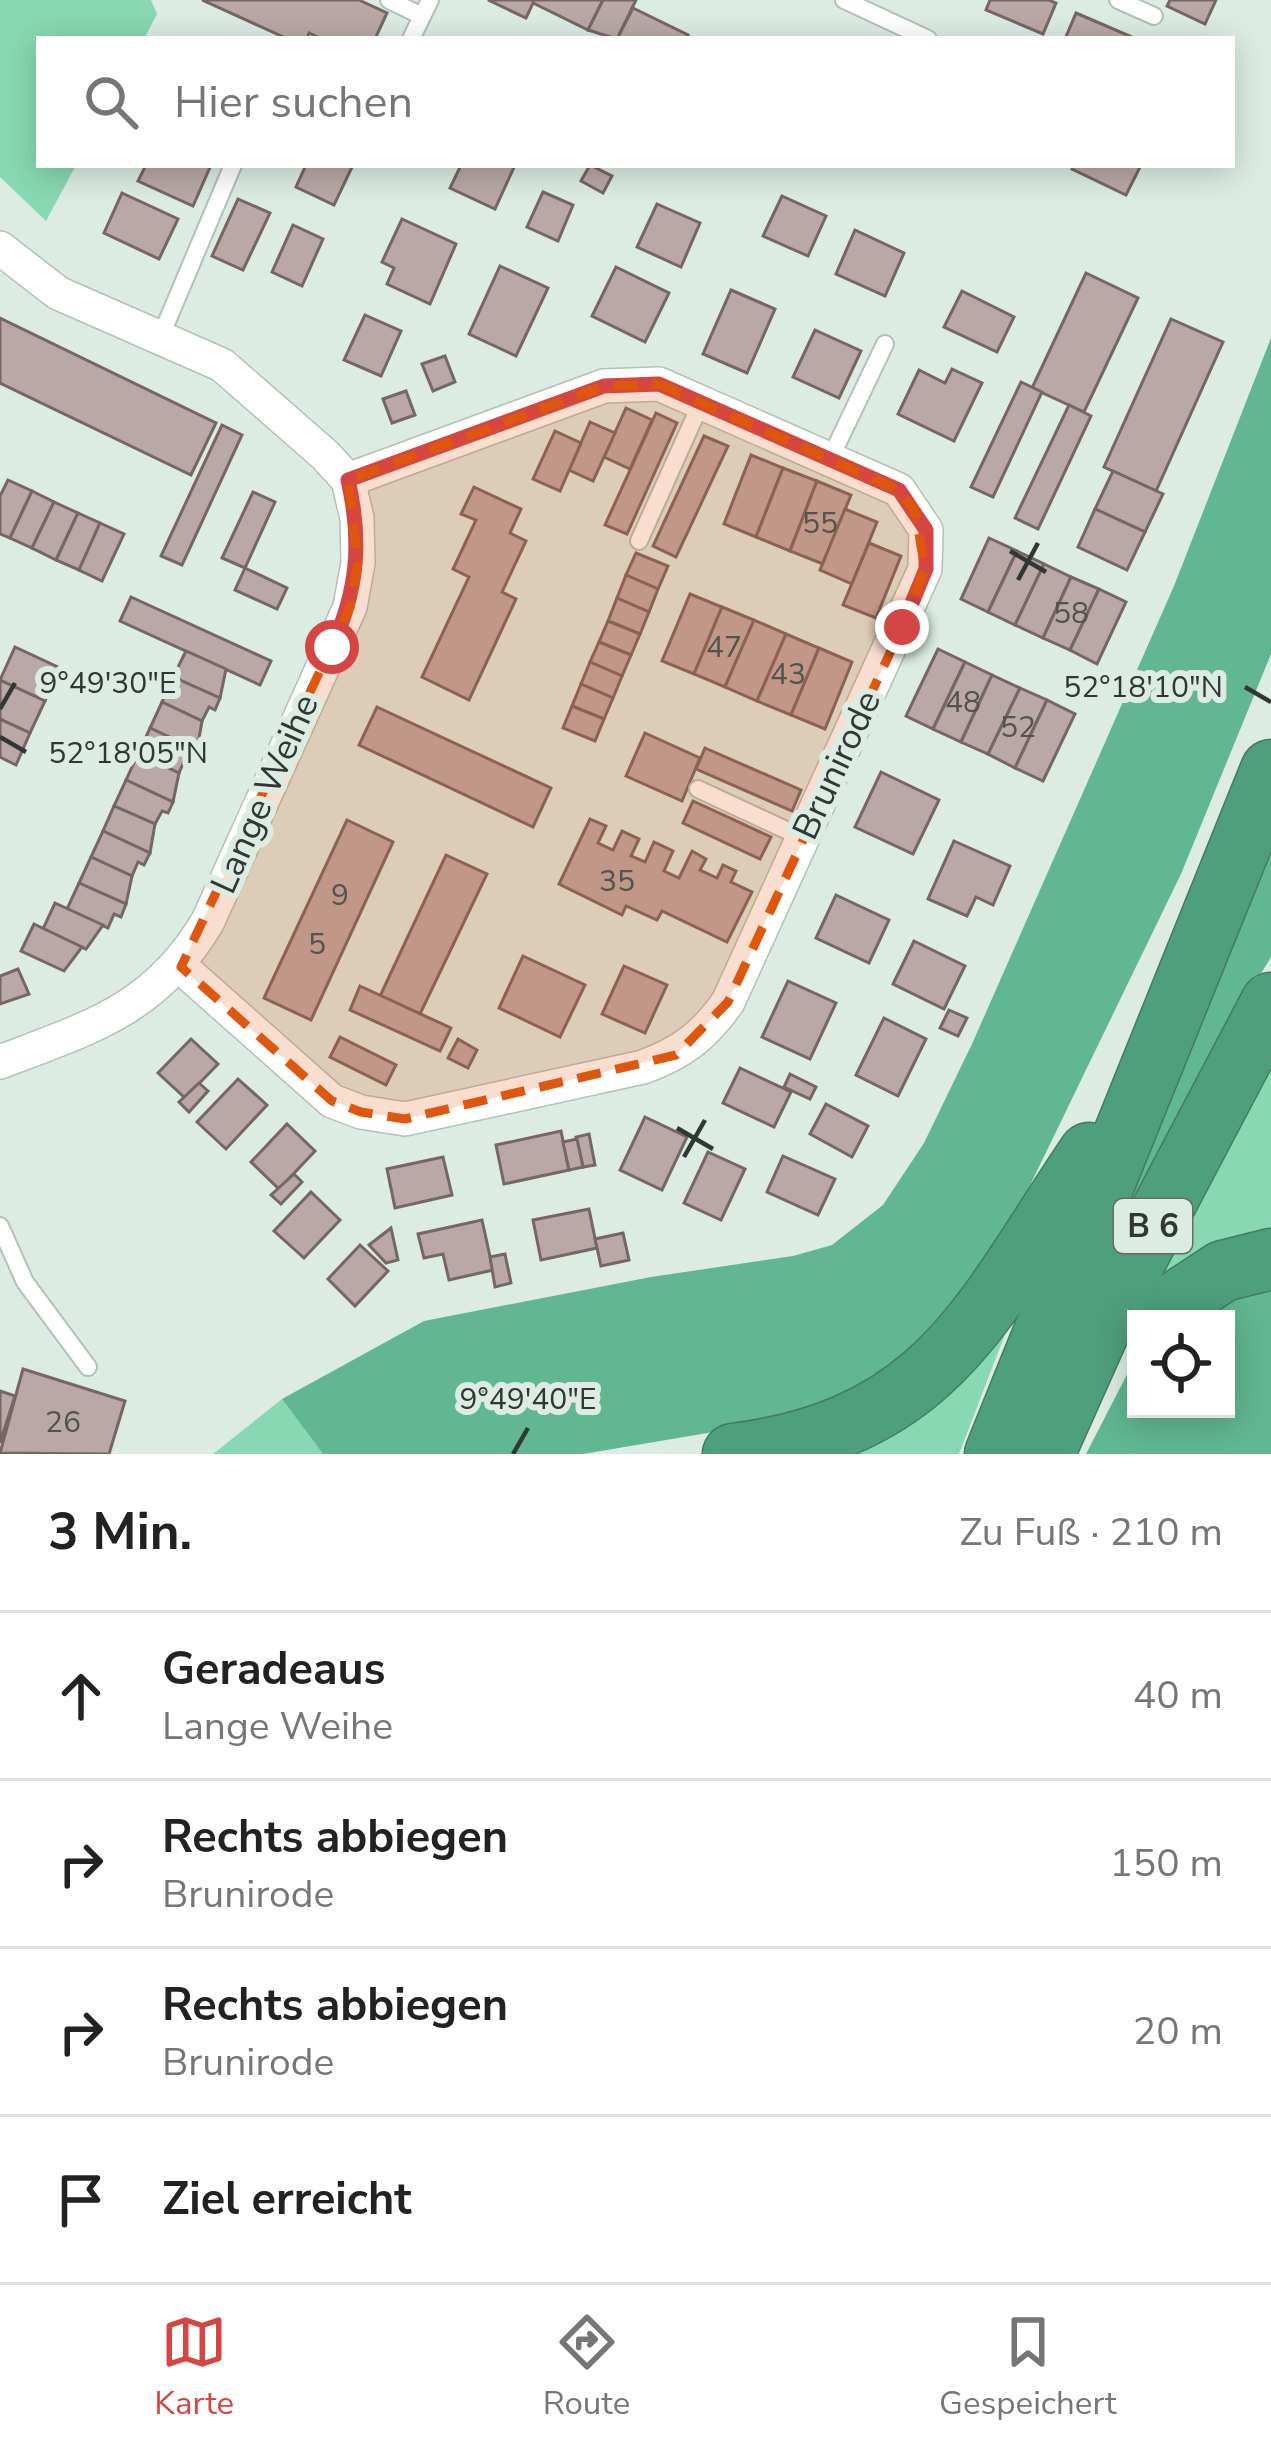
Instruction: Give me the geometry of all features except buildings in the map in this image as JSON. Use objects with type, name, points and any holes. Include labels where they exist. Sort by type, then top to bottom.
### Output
[{"type":"highway","name":"B 6","points":[[994,1454],[1271,770]]},
{"type":"highway","name":"B 6","points":[[1048,1454],[1103,1322],[1271,1003]]},
{"type":"highway","points":[[733,1454],[834,1432],[910,1390],[949,1357],[985,1314],[1160,1049]]},
{"type":"highway","points":[[1164,1310],[1222,1271],[1271,1259]]},
{"type":"highway","points":[[1048,1454],[1127,1348]]},
{"type":"street","points":[[0,248],[58,293],[238,376],[348,480]]},
{"type":"street","name":"Brunirode","points":[[181,967],[332,1101],[361,1112],[405,1118],[643,1067],[676,1055],[707,1032],[728,1002],[926,569],[926,530],[899,490],[659,384],[604,386],[348,480]]},
{"type":"street","name":"Lange Weihe","points":[[0,1062],[122,1012],[181,967],[208,921],[350,608],[358,562],[348,480]]},
{"type":"lane","points":[[389,0],[426,8],[412,36]]},
{"type":"lane","points":[[844,0],[922,36]]},
{"type":"lane","points":[[1118,0],[1154,16]]},
{"type":"lane","points":[[160,338],[231,168]]},
{"type":"lane","points":[[830,459],[885,344]]},
{"type":"lane","points":[[639,541],[702,401]]},
{"type":"lane","points":[[698,789],[803,838]]},
{"type":"lane","points":[[0,1226],[25,1282],[88,1367]]},
{"type":"highlighted area","points":[[659,384],[899,490],[915,511],[925,569],[902,627],[728,1002],[676,1055],[405,1119],[361,1112],[332,1101],[181,967],[350,607],[358,563],[348,480],[604,386]]},
{"type":"green space","points":[[0,0],[151,0],[157,14],[146,36],[36,36],[36,168],[74,168],[46,221],[0,177]]},
{"type":"green space","points":[[1271,338],[1271,654],[1181,874],[1019,1208],[958,1314],[833,1412],[583,1454],[323,1454],[282,1399],[424,1321],[651,1277],[793,1256],[832,1245],[883,1205],[924,1143],[972,1044],[1174,586]]},
{"type":"green space","points":[[1271,842],[1271,957],[1228,1028],[1024,1440]]},
{"type":"green space","points":[[1271,1055],[1271,1240],[1139,1302]]},
{"type":"green space","points":[[1271,1274],[1271,1454],[1086,1454],[1127,1374],[1127,1418],[1235,1418],[1235,1310],[1189,1310]]},
{"type":"green space","points":[[1024,1285],[959,1454],[802,1454]]},
{"type":"green space","points":[[282,1399],[323,1454],[213,1454]]},
{"type":"route","points":[[332,647],[350,608],[358,562],[357,518],[348,480],[604,386],[632,383],[659,384],[702,401],[899,490],[926,530],[926,569],[902,627]]}]
